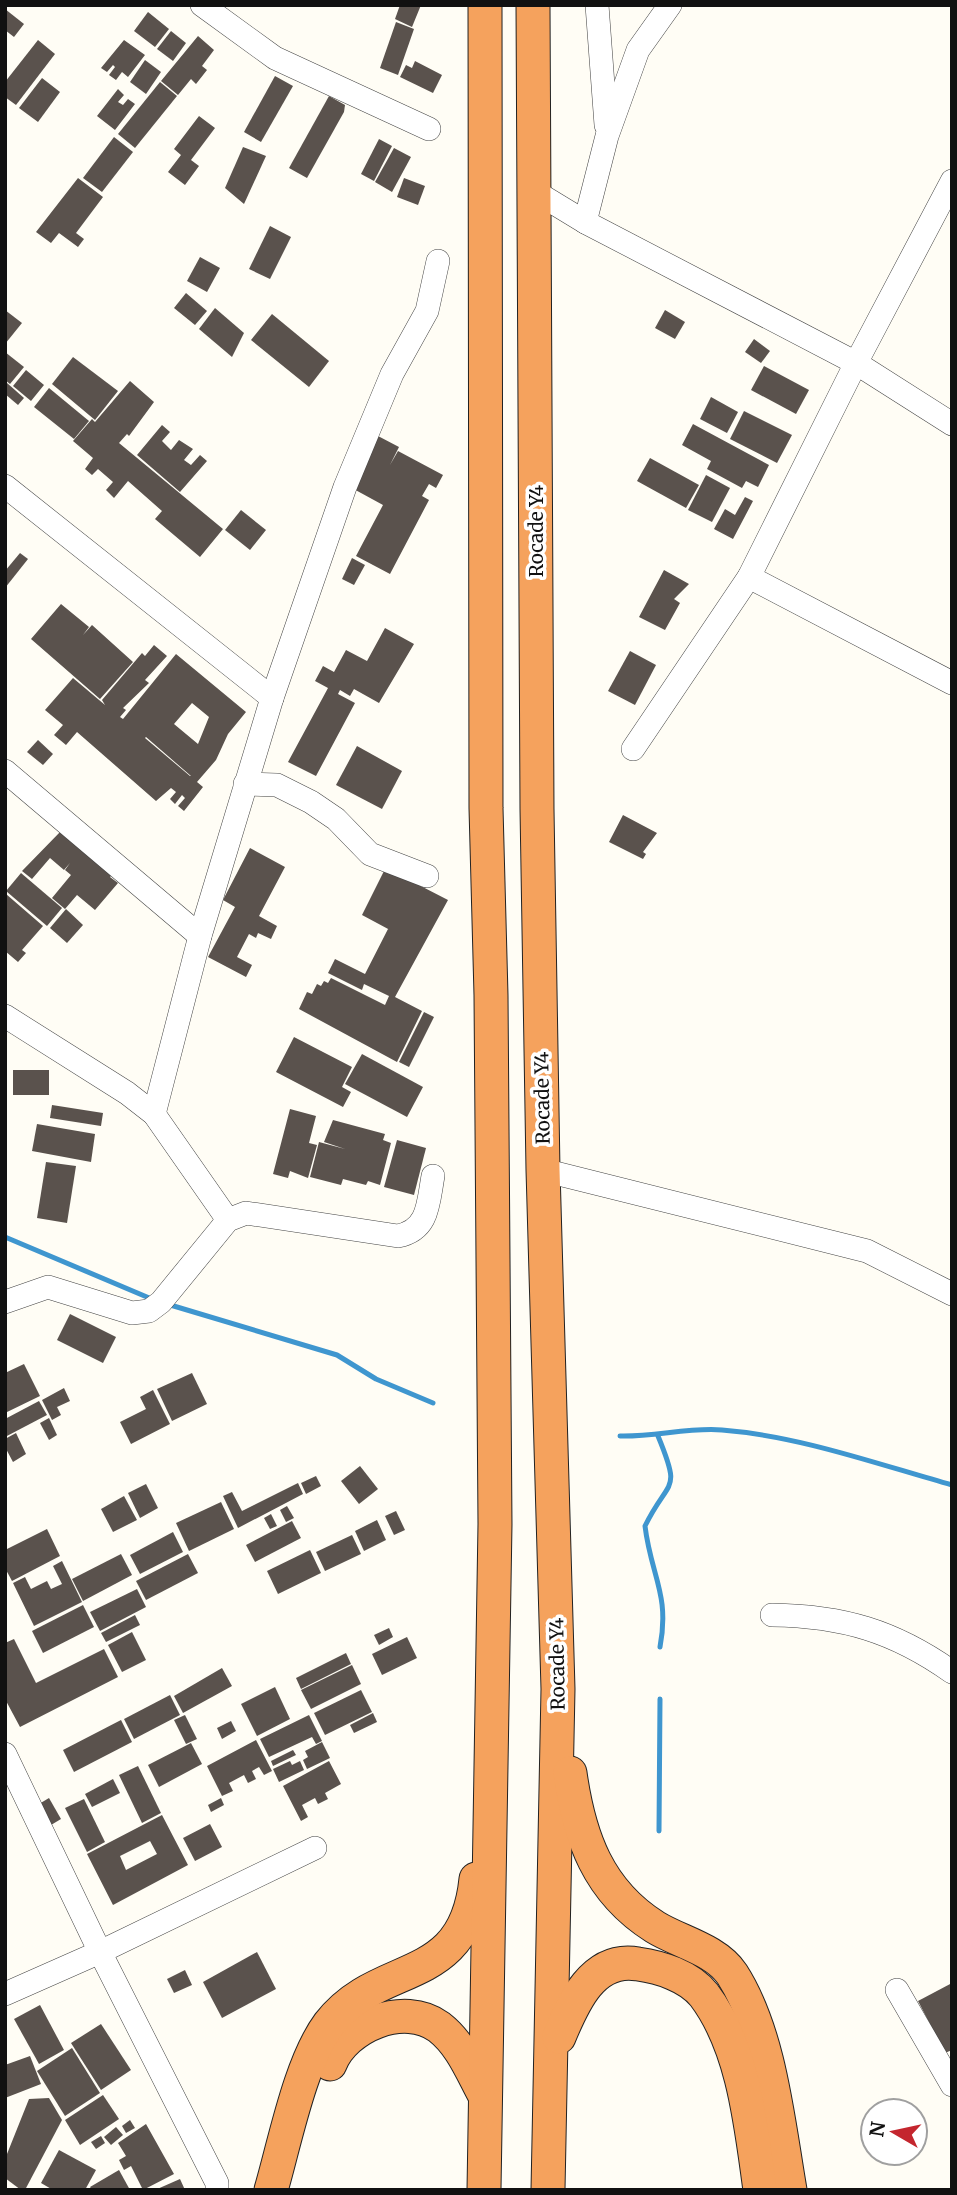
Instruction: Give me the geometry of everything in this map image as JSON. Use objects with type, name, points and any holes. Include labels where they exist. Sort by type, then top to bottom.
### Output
[{"type":"highway","points":[[484,2190],[495,1511],[491,995],[486,808],[485,5]]},
{"type":"highway","name":"Rocade Y4","points":[[533,5],[537,795],[543,1170],[558,1689],[548,2190]]},
{"type":"highway","points":[[558,1689],[572,1786],[588,1852],[615,1893],[655,1927],[698,1947],[731,1971],[754,2017],[775,2105],[790,2190]]},
{"type":"highway","points":[[271,2190],[313,2052],[330,2023],[363,1993],[437,1958],[461,1935],[474,1896],[491,1720]]},
{"type":"highway","points":[[552,2052],[573,2002],[596,1972],[628,1962],[663,1968],[703,1994],[729,2041],[749,2115],[760,2190]]},
{"type":"highway","points":[[290,2190],[318,2094],[332,2058],[351,2034],[372,2021],[395,2018],[419,2020],[437,2026],[459,2047],[486,2098]]},
{"type":"street","points":[[597,5],[607,136]]},
{"type":"street","points":[[585,222],[607,136],[638,50],[670,5]]},
{"type":"street","points":[[211,7],[275,58],[429,129]]},
{"type":"street","points":[[633,749],[749,576],[856,363],[952,181]]},
{"type":"street","points":[[534,191],[585,222],[856,363],[952,424]]},
{"type":"street","points":[[154,1114],[200,936],[272,698],[345,487],[392,374],[427,311],[438,261]]},
{"type":"street","points":[[5,486],[272,698]]},
{"type":"street","points":[[749,576],[952,683]]},
{"type":"street","points":[[5,771],[200,936]]},
{"type":"street","points":[[245,784],[276,785],[311,802],[336,819],[370,854],[427,876]]},
{"type":"street","points":[[5,1016],[127,1093],[154,1114],[228,1220]]},
{"type":"street","points":[[543,1170],[867,1251],[952,1294]]},
{"type":"street","points":[[5,1302],[48,1287],[132,1313],[149,1311],[160,1302],[228,1220],[246,1213],[398,1236],[413,1233],[425,1219],[433,1176]]},
{"type":"street","points":[[772,1615],[816,1615],[849,1623],[914,1645],[952,1672]]},
{"type":"street","points":[[5,1754],[100,1952],[217,2183],[217,2190]]},
{"type":"street","points":[[5,1994],[100,1952],[315,1848]]},
{"type":"street","points":[[897,1990],[952,2085]]},
{"type":"building","points":[[400,5],[421,5],[412,27],[395,19]]},
{"type":"building","points":[[5,9],[24,24],[14,37],[5,30]]},
{"type":"building","points":[[148,12],[169,29],[155,47],[134,31]]},
{"type":"building","points":[[396,22],[414,29],[398,75],[380,68]]},
{"type":"building","points":[[171,31],[186,43],[173,61],[157,49]]},
{"type":"building","points":[[198,36],[214,50],[202,66],[207,70],[196,84],[191,79],[178,95],[161,81]]},
{"type":"building","points":[[38,40],[55,54],[16,105],[5,97],[5,82]]},
{"type":"building","points":[[124,40],[145,55],[128,77],[122,72],[116,80],[109,75],[115,67],[113,65],[107,72],[101,68]]},
{"type":"building","points":[[145,60],[161,72],[146,94],[130,82]]},
{"type":"building","points":[[415,61],[442,75],[433,93],[400,77],[406,65],[412,68]]},
{"type":"building","points":[[275,76],[293,86],[261,142],[244,132]]},
{"type":"building","points":[[42,78],[60,92],[38,122],[19,108]]},
{"type":"building","points":[[160,82],[177,96],[135,148],[118,134]]},
{"type":"building","points":[[118,89],[124,95],[118,102],[123,105],[128,99],[135,104],[115,130],[97,116]]},
{"type":"building","points":[[329,96],[345,105],[344,112],[307,178],[289,168]]},
{"type":"building","points":[[199,116],[215,128],[191,160],[199,166],[185,185],[168,172],[181,155],[174,149]]},
{"type":"building","points":[[114,137],[133,152],[102,192],[83,178]]},
{"type":"building","points":[[379,139],[392,146],[374,181],[361,174]]},
{"type":"building","points":[[243,147],[266,156],[244,204],[225,188]]},
{"type":"building","points":[[394,148],[411,157],[392,192],[375,182]]},
{"type":"building","points":[[78,178],[103,197],[76,233],[84,239],[78,247],[59,233],[51,243],[36,232]]},
{"type":"building","points":[[404,178],[425,186],[418,205],[397,197]]},
{"type":"building","points":[[270,226],[291,237],[270,279],[249,269]]},
{"type":"building","points":[[200,257],[220,268],[207,292],[187,281]]},
{"type":"building","points":[[186,293],[207,311],[195,325],[174,308]]},
{"type":"building","points":[[215,308],[244,333],[232,357],[199,329]]},
{"type":"building","points":[[5,310],[22,323],[5,344]]},
{"type":"building","points":[[665,310],[685,322],[675,339],[655,328]]},
{"type":"building","points":[[272,314],[329,361],[309,387],[251,340]]},
{"type":"building","points":[[754,339],[770,351],[761,363],[745,352]]},
{"type":"building","points":[[5,352],[24,367],[10,384],[5,380]]},
{"type":"building","points":[[73,357],[118,391],[95,420],[52,384]]},
{"type":"building","points":[[764,366],[809,390],[796,414],[751,390]]},
{"type":"building","points":[[26,370],[44,385],[31,401],[13,386]]},
{"type":"building","points":[[130,381],[154,402],[129,436],[127,434],[119,443],[223,529],[200,557],[155,519],[162,511],[128,481],[114,498],[106,490],[113,482],[98,469],[92,475],[85,469],[93,458],[73,441],[92,419],[95,422]]},
{"type":"building","points":[[7,383],[24,398],[18,405],[5,394]]},
{"type":"building","points":[[49,388],[89,421],[74,439],[34,407]]},
{"type":"building","points":[[711,397],[738,412],[727,433],[700,419]]},
{"type":"building","points":[[744,411],[792,435],[777,463],[730,439]]},
{"type":"building","points":[[693,424],[769,465],[758,487],[746,481],[742,488],[707,469],[711,461],[682,445]]},
{"type":"building","points":[[162,425],[170,432],[162,441],[171,450],[179,440],[193,449],[184,460],[191,465],[200,455],[207,461],[180,492],[137,455]]},
{"type":"building","points":[[378,436],[399,447],[390,465],[398,451],[443,475],[436,488],[429,484],[422,496],[429,500],[390,574],[356,556],[383,505],[350,487]]},
{"type":"building","points":[[650,458],[699,485],[686,508],[637,481]]},
{"type":"building","points":[[706,475],[730,488],[712,522],[688,510]]},
{"type":"building","points":[[745,497],[753,501],[733,539],[714,529],[725,509],[735,515]]},
{"type":"building","points":[[241,510],[266,530],[250,550],[225,530]]},
{"type":"building","points":[[20,553],[28,559],[5,588],[5,571]]},
{"type":"building","points":[[352,558],[365,565],[354,585],[342,579]]},
{"type":"building","points":[[664,570],[689,584],[674,599],[680,603],[665,630],[639,617]]},
{"type":"building","points":[[61,604],[89,627],[83,635],[92,625],[133,662],[100,699],[31,639]]},
{"type":"building","points":[[385,628],[414,644],[379,703],[354,689],[350,696],[340,690],[338,694],[355,703],[316,776],[288,762],[328,688],[315,681],[323,666],[334,672],[346,650],[367,661]]},
{"type":"building","points":[[154,645],[167,656],[145,680],[149,683],[123,708],[126,710],[120,717],[123,719],[176,654],[246,712],[228,734],[216,760],[197,782],[203,787],[184,811],[178,806],[185,798],[182,795],[175,804],[170,799],[176,792],[171,788],[156,801],[77,732],[66,745],[54,735],[63,725],[45,710],[73,678],[105,705],[102,700],[142,653],[145,656]],"holes":[[[192,703],[209,717],[198,744],[174,724]],[[146,737],[191,776],[145,738]]]},
{"type":"building","points":[[630,651],[656,665],[635,705],[608,691]]},
{"type":"building","points":[[38,740],[53,754],[43,765],[27,752]]},
{"type":"building","points":[[357,746],[402,771],[382,809],[336,785]]},
{"type":"building","points":[[623,815],[657,833],[643,852],[646,854],[643,859],[609,842]]},
{"type":"building","points":[[60,832],[118,883],[95,910],[77,895],[65,909],[52,898],[71,875],[65,870],[70,863],[64,870],[50,858],[32,879],[22,871]]},
{"type":"building","points":[[250,848],[285,867],[259,916],[277,926],[271,939],[258,933],[256,938],[249,934],[237,957],[252,965],[246,977],[208,957],[235,907],[223,900]]},
{"type":"building","points":[[389,861],[413,882],[448,900],[395,997],[422,1011],[397,1062],[299,1009],[307,992],[312,994],[317,984],[321,986],[324,981],[328,983],[331,978],[385,1005],[389,996],[364,984],[362,990],[328,973],[335,959],[365,974],[388,929],[390,930],[362,915]]},
{"type":"building","points":[[21,873],[62,908],[47,926],[6,891]]},
{"type":"building","points":[[6,894],[43,926],[22,950],[26,953],[18,962],[5,951]]},
{"type":"building","points":[[66,909],[83,925],[67,943],[50,928]]},
{"type":"building","points":[[424,1012],[434,1017],[409,1067],[399,1062]]},
{"type":"building","points":[[294,1037],[352,1067],[342,1087],[351,1092],[343,1107],[276,1072]]},
{"type":"building","points":[[362,1054],[423,1087],[407,1117],[345,1084]]},
{"type":"building","points":[[13,1070],[49,1070],[49,1095],[13,1095]]},
{"type":"building","points":[[52,1105],[103,1113],[101,1126],[50,1118]]},
{"type":"building","points":[[290,1109],[316,1116],[309,1143],[317,1145],[308,1178],[290,1171],[288,1178],[273,1174]]},
{"type":"building","points":[[333,1120],[385,1134],[383,1140],[391,1143],[380,1185],[368,1181],[366,1185],[343,1179],[341,1185],[310,1177],[319,1142],[345,1149],[324,1142]]},
{"type":"building","points":[[37,1124],[95,1134],[91,1162],[32,1151]]},
{"type":"building","points":[[397,1140],[426,1148],[414,1195],[384,1187]]},
{"type":"building","points":[[46,1162],[76,1166],[67,1223],[37,1218]]},
{"type":"building","points":[[70,1314],[116,1337],[103,1363],[57,1340]]},
{"type":"building","points":[[24,1364],[40,1396],[5,1413],[5,1373]]},
{"type":"building","points":[[192,1373],[207,1404],[172,1421],[157,1389]]},
{"type":"building","points":[[64,1388],[70,1401],[57,1407],[61,1415],[52,1420],[42,1400]]},
{"type":"building","points":[[153,1390],[170,1424],[131,1444],[120,1422],[146,1409],[140,1397]]},
{"type":"building","points":[[39,1401],[47,1415],[5,1437],[5,1419]]},
{"type":"building","points":[[49,1418],[57,1435],[49,1440],[40,1423]]},
{"type":"building","points":[[16,1433],[26,1454],[13,1462],[5,1447],[5,1439]]},
{"type":"building","points":[[360,1466],[378,1489],[359,1504],[341,1481]]},
{"type":"building","points":[[316,1476],[321,1486],[306,1494],[301,1483]]},
{"type":"building","points":[[298,1483],[303,1494],[238,1528],[223,1496],[232,1492],[242,1511]]},
{"type":"building","points":[[146,1484],[158,1508],[140,1518],[128,1493]]},
{"type":"building","points":[[124,1496],[137,1520],[113,1532],[101,1509]]},
{"type":"building","points":[[221,1502],[234,1529],[189,1551],[176,1523]]},
{"type":"building","points":[[287,1506],[294,1518],[286,1522],[280,1510]]},
{"type":"building","points":[[396,1511],[405,1530],[394,1535],[385,1516]]},
{"type":"building","points":[[271,1514],[277,1526],[270,1529],[264,1518]]},
{"type":"building","points":[[377,1520],[386,1540],[364,1551],[355,1531]]},
{"type":"building","points":[[292,1521],[301,1538],[255,1562],[246,1545]]},
{"type":"building","points":[[47,1529],[60,1556],[12,1581],[5,1568],[5,1550]]},
{"type":"building","points":[[173,1532],[183,1552],[140,1574],[130,1555]]},
{"type":"building","points":[[352,1535],[361,1554],[325,1571],[316,1552]]},
{"type":"building","points":[[310,1550],[321,1573],[278,1594],[267,1571]]},
{"type":"building","points":[[121,1554],[132,1575],[83,1601],[72,1579]]},
{"type":"building","points":[[188,1554],[198,1573],[146,1600],[136,1581]]},
{"type":"building","points":[[62,1561],[82,1602],[34,1626],[13,1583],[25,1577],[31,1589],[47,1581],[51,1589],[62,1584],[53,1566]]},
{"type":"building","points":[[137,1589],[146,1607],[100,1631],[90,1612]]},
{"type":"building","points":[[83,1605],[94,1627],[43,1653],[32,1631]]},
{"type":"building","points":[[135,1615],[140,1625],[106,1642],[101,1633]]},
{"type":"building","points":[[389,1628],[393,1637],[379,1645],[374,1635]]},
{"type":"building","points":[[132,1632],[146,1660],[122,1672],[108,1645]]},
{"type":"building","points":[[407,1637],[417,1658],[382,1675],[372,1654]]},
{"type":"building","points":[[14,1639],[36,1683],[104,1649],[118,1677],[20,1727],[5,1699],[5,1643]]},
{"type":"building","points":[[346,1653],[351,1664],[301,1689],[296,1678]]},
{"type":"building","points":[[352,1665],[361,1684],[311,1709],[301,1690]]},
{"type":"building","points":[[222,1668],[232,1686],[183,1713],[174,1696]]},
{"type":"building","points":[[275,1687],[290,1719],[257,1736],[241,1704]]},
{"type":"building","points":[[361,1690],[372,1712],[325,1735],[314,1713]]},
{"type":"building","points":[[170,1695],[180,1715],[134,1739],[124,1719]]},
{"type":"building","points":[[373,1713],[377,1722],[354,1733],[350,1725]]},
{"type":"building","points":[[185,1715],[197,1739],[186,1744],[174,1720]]},
{"type":"building","points":[[309,1715],[322,1741],[316,1744],[312,1737],[269,1757],[260,1739]]},
{"type":"building","points":[[121,1720],[132,1742],[74,1772],[63,1750]]},
{"type":"building","points":[[231,1721],[236,1731],[222,1739],[217,1728]]},
{"type":"building","points":[[256,1740],[272,1771],[264,1775],[259,1767],[252,1771],[256,1779],[248,1783],[244,1775],[229,1783],[233,1791],[222,1796],[207,1766]]},
{"type":"building","points":[[322,1742],[330,1758],[307,1769],[303,1760],[308,1757],[305,1751]]},
{"type":"building","points":[[191,1743],[202,1764],[159,1787],[148,1765]]},
{"type":"building","points":[[293,1750],[296,1755],[273,1766],[271,1761]]},
{"type":"building","points":[[290,1761],[292,1765],[300,1761],[304,1770],[279,1782],[273,1769]]},
{"type":"building","points":[[329,1761],[341,1784],[325,1793],[328,1799],[318,1804],[315,1798],[302,1805],[308,1817],[301,1821],[283,1786]]},
{"type":"building","points":[[138,1766],[161,1813],[142,1823],[119,1775]]},
{"type":"building","points":[[113,1779],[120,1793],[92,1807],[85,1794]]},
{"type":"building","points":[[49,1798],[61,1819],[51,1825],[39,1804]]},
{"type":"building","points":[[221,1798],[224,1805],[211,1812],[208,1805]]},
{"type":"building","points":[[84,1799],[105,1842],[87,1852],[65,1808]]},
{"type":"building","points":[[162,1815],[188,1865],[113,1905],[87,1854]],"holes":[[[150,1841],[157,1854],[126,1870],[120,1856]]]},
{"type":"building","points":[[210,1824],[222,1847],[195,1861],[183,1838]]},
{"type":"building","points":[[257,1952],[276,1989],[222,2018],[203,1982]]},
{"type":"building","points":[[185,1970],[192,1985],[174,1993],[167,1979]]},
{"type":"building","points":[[952,1983],[952,2050],[945,2053],[918,2001]]},
{"type":"building","points":[[40,2005],[64,2050],[39,2064],[14,2019]]},
{"type":"building","points":[[101,2024],[131,2070],[101,2090],[71,2043]]},
{"type":"building","points":[[72,2048],[100,2093],[65,2116],[37,2071]]},
{"type":"building","points":[[30,2056],[41,2084],[5,2098],[5,2065]]},
{"type":"building","points":[[103,2095],[119,2119],[80,2145],[65,2120]]},
{"type":"building","points":[[49,2098],[62,2120],[25,2190],[21,2190],[5,2178],[5,2159],[29,2099]]},
{"type":"building","points":[[130,2120],[135,2128],[126,2133],[122,2126]]},
{"type":"building","points":[[146,2124],[174,2174],[143,2190],[131,2166],[124,2170],[119,2160],[126,2156],[118,2143]]},
{"type":"building","points":[[116,2127],[123,2135],[111,2145],[104,2137]]},
{"type":"building","points":[[101,2136],[105,2143],[96,2149],[91,2142]]},
{"type":"building","points":[[59,2150],[96,2170],[85,2190],[53,2190],[41,2183]]},
{"type":"building","points":[[119,2170],[130,2190],[92,2190],[90,2187]]},
{"type":"building","points":[[180,2179],[185,2190],[155,2190]]},
{"type":"waterway","points":[[5,1237],[154,1300]]},
{"type":"waterway","points":[[167,1304],[337,1355],[376,1379],[433,1403]]},
{"type":"waterway","points":[[620,1436],[710,1429],[751,1433],[838,1452],[952,1485]]},
{"type":"waterway","points":[[658,1436],[669,1468],[670,1484],[645,1526],[663,1613],[660,1647]]},
{"type":"waterway","points":[[659,1831],[660,1699]]}]
